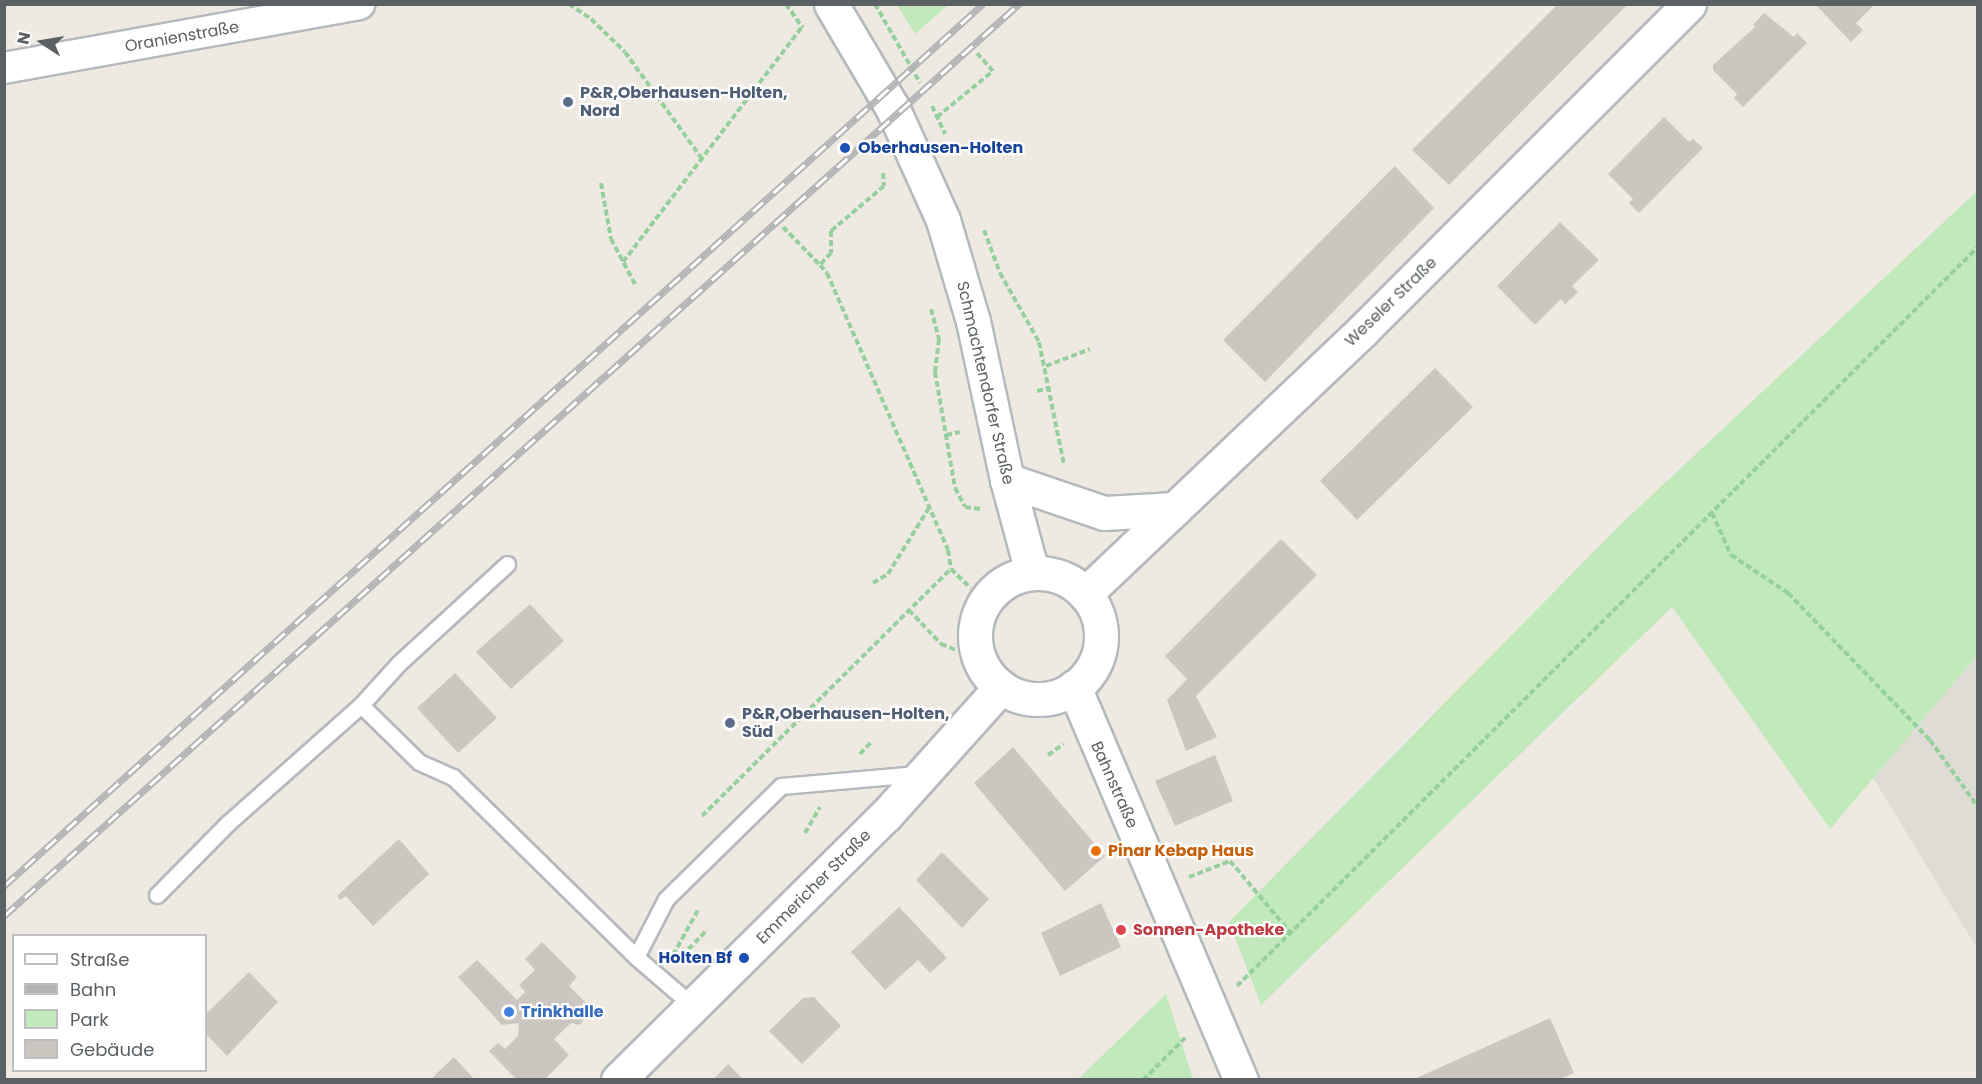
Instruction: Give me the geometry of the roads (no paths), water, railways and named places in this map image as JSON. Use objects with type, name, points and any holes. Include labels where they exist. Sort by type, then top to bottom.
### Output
[{"type":"main road","name":"Schmachtendorfer Straße","points":[[831,4],[902,126],[943,220],[974,321],[1007,480],[1032,572]]},
{"type":"main road","name":"Weseler Straße","points":[[1085,594],[1363,330],[1689,4]]},
{"type":"main road","points":[[1007,480],[1104,513],[1175,509]]},
{"type":"main road","points":[[1032,572],[1064,578],[1085,594],[1096,612],[1100,644],[1089,672],[1074,687],[1043,699],[1016,695],[1001,687],[978,655],[977,619],[991,594],[1011,579],[1032,572]]},
{"type":"main road","name":"Emmericher Straße","points":[[618,1080],[923,773],[1001,687]]},
{"type":"main road","name":"Bahnstraße","points":[[1074,687],[1214,1009],[1233,1075]]},
{"type":"street","name":"Oranienstraße","points":[[4,68],[359,4]]},
{"type":"lane","points":[[156,895],[228,823],[361,705],[398,664],[507,564]]},
{"type":"lane","points":[[361,705],[419,762],[453,777],[636,957],[693,1006]]},
{"type":"lane","points":[[636,957],[666,899],[781,786],[923,773]]},
{"type":"railway","points":[[4,886],[983,4]]},
{"type":"railway","points":[[4,916],[1019,4]]},
{"type":"place","name":"P&R,Oberhausen-Holten, Nord","points":[[568,102]]},
{"type":"place","name":"Oberhausen-Holten","points":[[845,148]]},
{"type":"place","name":"P&R,Oberhausen-Holten, Süd","points":[[730,723]]},
{"type":"place","name":"Pinar Kebap Haus","points":[[1096,851]]},
{"type":"place","name":"Sonnen-Apotheke","points":[[1121,930]]},
{"type":"place","name":"Holten Bf","points":[[744,958]]},
{"type":"place","name":"Trinkhalle","points":[[509,1012]]}]
